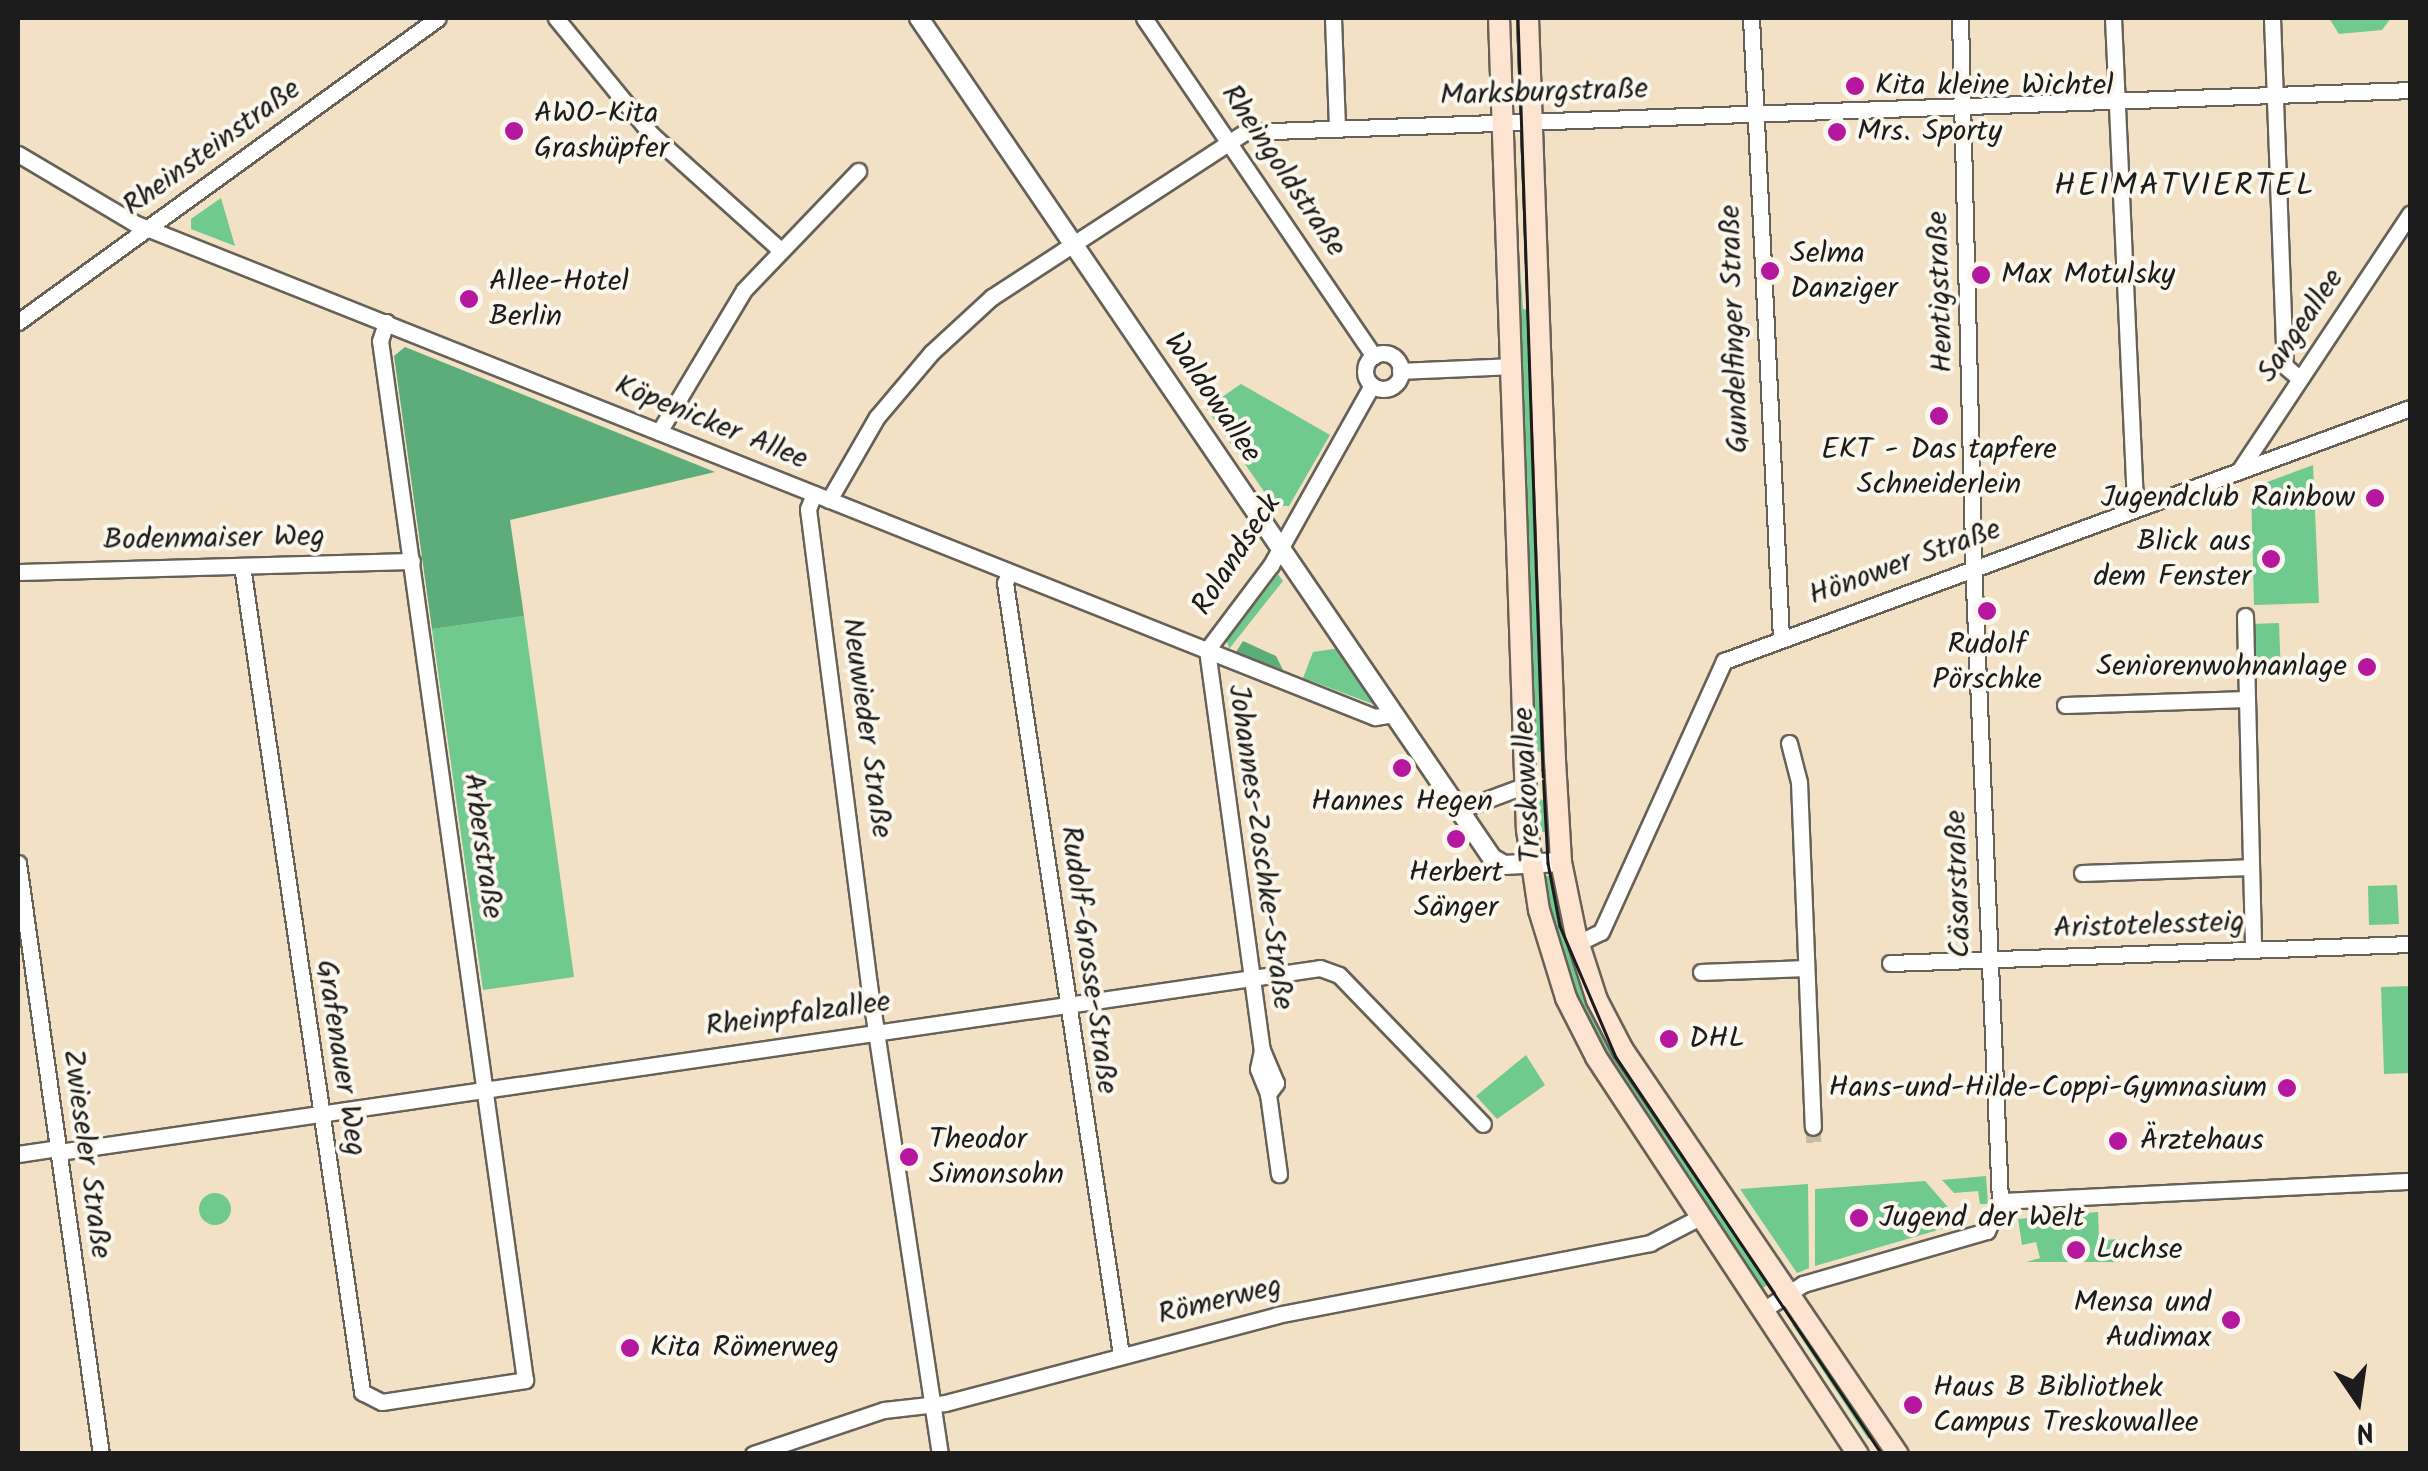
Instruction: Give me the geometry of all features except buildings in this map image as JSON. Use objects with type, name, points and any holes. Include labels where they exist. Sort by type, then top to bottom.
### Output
[{"type":"main road","name":"Treskowallee","points":[[1499,18],[1529,864],[1578,1024],[1858,1454]]},
{"type":"main road","name":"Treskowallee","points":[[1528,18],[1561,862],[1578,943],[1623,1050],[1898,1454]]},
{"type":"street","name":"Rheinsteinstraße","points":[[18,322],[438,18]]},
{"type":"street","points":[[556,18],[650,133],[778,248]]},
{"type":"street","name":"Waldowallee","points":[[919,18],[1492,858],[1504,866],[1561,862]]},
{"type":"street","name":"Rheingoldstraße","points":[[1144,18],[1374,356]]},
{"type":"street","points":[[1333,18],[1337,128]]},
{"type":"street","name":"Gundelfinger Straße","points":[[1751,18],[1781,638]]},
{"type":"street","name":"Hentigstraße","points":[[1960,18],[1978,565]]},
{"type":"street","points":[[2114,18],[2135,508]]},
{"type":"street","points":[[2272,18],[2285,366],[2298,378]]},
{"type":"street","name":"Marksburgstraße","points":[[821,497],[877,416],[931,353],[1072,240],[1227,138],[1337,128],[2410,90]]},
{"type":"street","name":"Köpenicker Allee","points":[[18,154],[148,228],[1379,719],[1394,714]]},
{"type":"street","points":[[659,432],[716,331],[778,248],[858,171]]},
{"type":"street","name":"Sangeallee","points":[[2239,471],[2410,214]]},
{"type":"street","name":"Arberstraße","points":[[386,322],[380,340],[526,1380]]},
{"type":"street","points":[[1374,356],[1390,355],[1400,371]]},
{"type":"street","name":"Rolandseck","points":[[1207,650],[1280,547],[1372,385],[1365,370],[1374,356]]},
{"type":"street","points":[[1400,371],[1513,366]]},
{"type":"street","points":[[1372,385],[1392,386],[1400,371]]},
{"type":"street","name":"Hönower Straße","points":[[1578,943],[1600,932],[1721,664],[1781,638],[2410,408]]},
{"type":"street","name":"Neuwieder Straße","points":[[821,497],[808,509],[940,1454]]},
{"type":"street","name":"Bodenmaiser Weg","points":[[18,572],[412,562]]},
{"type":"street","name":"Cäsarstraße","points":[[1978,565],[2000,1201]]},
{"type":"street","name":"Grafenauer Weg","points":[[242,566],[362,1392],[382,1402],[526,1380]]},
{"type":"street","name":"Rudolf-Grosse-Straße","points":[[1009,572],[1005,583],[1121,1355]]},
{"type":"street","points":[[2245,616],[2253,950]]},
{"type":"street","name":"Johannes-Zoschke-Straße","points":[[1207,650],[1262,1050],[1276,1083],[1268,1094],[1279,1174]]},
{"type":"street","points":[[2065,705],[2248,699]]},
{"type":"street","points":[[1789,744],[1799,782],[1814,1127]]},
{"type":"street","points":[[1459,810],[1526,786]]},
{"type":"street","name":"Zwieseler Straße","points":[[18,863],[101,1454]]},
{"type":"street","points":[[2082,874],[2250,868]]},
{"type":"street","name":"Aristotelessteig","points":[[1890,963],[2410,944]]},
{"type":"street","points":[[1702,972],[1806,968]]},
{"type":"street","name":"Rheinpfalzallee","points":[[18,1154],[484,1089],[880,1023],[1331,970],[1484,1124]]},
{"type":"street","points":[[1763,1310],[1814,1280],[1987,1231],[2000,1201],[2410,1181]]},
{"type":"street","name":"Römerweg","points":[[752,1454],[884,1410],[933,1406],[1329,1304],[1650,1243],[1702,1216]]},
{"type":"green space","points":[[2329,18],[2391,18],[2382,30],[2339,34]]},
{"type":"green space","points":[[1513,157],[1523,309],[1530,310],[1546,751],[1534,752]]},
{"type":"green space","points":[[221,198],[235,246],[191,229],[191,219]]},
{"type":"green space","points":[[405,347],[715,472],[510,520],[524,616],[432,629],[394,356]]},
{"type":"green space","points":[[1241,384],[1330,435],[1289,506],[1274,506],[1206,408]]},
{"type":"green space","points":[[2313,465],[2319,603],[2254,605],[2251,488]]},
{"type":"green space","points":[[1278,574],[1283,581],[1229,649],[1227,641]]},
{"type":"green space","points":[[524,616],[574,977],[483,990],[432,629]]},
{"type":"green space","points":[[2279,623],[2281,675],[2253,675],[2251,624]]},
{"type":"green space","points":[[1243,641],[1276,656],[1283,670],[1236,652]]},
{"type":"green space","points":[[1340,648],[1375,700],[1373,704],[1303,678],[1313,652]]},
{"type":"green space","points":[[1534,795],[1549,804],[1551,832],[1535,832]]},
{"type":"green space","points":[[1540,876],[1552,876],[1574,961],[1773,1281],[1763,1288],[1622,1086],[1573,996]]},
{"type":"green space","points":[[2397,885],[2399,924],[2369,925],[2368,886]]},
{"type":"green space","points":[[2410,986],[2410,1073],[2384,1074],[2381,987]]},
{"type":"green space","points":[[1526,1055],[1545,1085],[1497,1119],[1476,1096]]},
{"type":"green space","points":[[1986,1176],[1988,1204],[1980,1204],[1978,1191],[1954,1193],[1942,1180]]},
{"type":"green space","points":[[1925,1181],[1962,1223],[1815,1266],[1815,1189]]},
{"type":"green space","points":[[1808,1184],[1809,1268],[1797,1273],[1740,1189]]},
{"type":"green space","points":[[215,1193],[226,1198],[231,1209],[226,1220],[215,1225],[204,1220],[199,1209],[204,1198]]},
{"type":"green space","points":[[2098,1212],[2099,1240],[2120,1239],[2122,1262],[2026,1262],[2040,1258],[2036,1242],[2022,1245],[2018,1219]]},
{"type":"green space","points":[[1792,1324],[1802,1324],[1873,1436],[1868,1439]]},
{"type":"tunnel","points":[[1813,1127],[1814,1145]]},
{"type":"tram line","points":[[1518,18],[1543,770],[1548,863],[1560,926],[1616,1057],[1882,1454]]},
{"type":"place","name":"Kita kleine Wichtel","points":[[1855,86]]},
{"type":"place","name":"AWO-Kita Grashüpfer","points":[[514,131]]},
{"type":"place","name":"Mrs. Sporty","points":[[1837,132]]},
{"type":"place","name":"Selma Danziger","points":[[1770,271]]},
{"type":"place","name":"Max Motulsky","points":[[1981,275]]},
{"type":"place","name":"Allee-Hotel Berlin","points":[[469,299]]},
{"type":"place","name":"EKT - Das tapfere Schneiderlein","points":[[1939,416]]},
{"type":"place","name":"Jugendclub Rainbow","points":[[2375,498]]},
{"type":"place","name":"Blick aus dem Fenster","points":[[2271,559]]},
{"type":"place","name":"Rudolf Pörschke","points":[[1987,611]]},
{"type":"place","name":"Seniorenwohnanlage","points":[[2367,667]]},
{"type":"place","name":"Hannes Hegen","points":[[1402,768]]},
{"type":"place","name":"Herbert Sänger","points":[[1456,839]]},
{"type":"place","name":"DHL","points":[[1669,1039]]},
{"type":"place","name":"Hans-und-Hilde-Coppi-Gymnasium","points":[[2287,1088]]},
{"type":"place","name":"Ärztehaus","points":[[2118,1141]]},
{"type":"place","name":"Theodor Simonsohn","points":[[909,1157]]},
{"type":"place","name":"Jugend der Welt","points":[[1859,1218]]},
{"type":"place","name":"Luchse","points":[[2076,1250]]},
{"type":"place","name":"Mensa und Audimax","points":[[2231,1320]]},
{"type":"place","name":"Kita Römerweg","points":[[630,1348]]},
{"type":"place","name":"Haus B Bibliothek Campus Treskowallee","points":[[1913,1405]]},
{"type":"district","name":"HEIMATVIERTEL","points":[[2185,187]]}]
